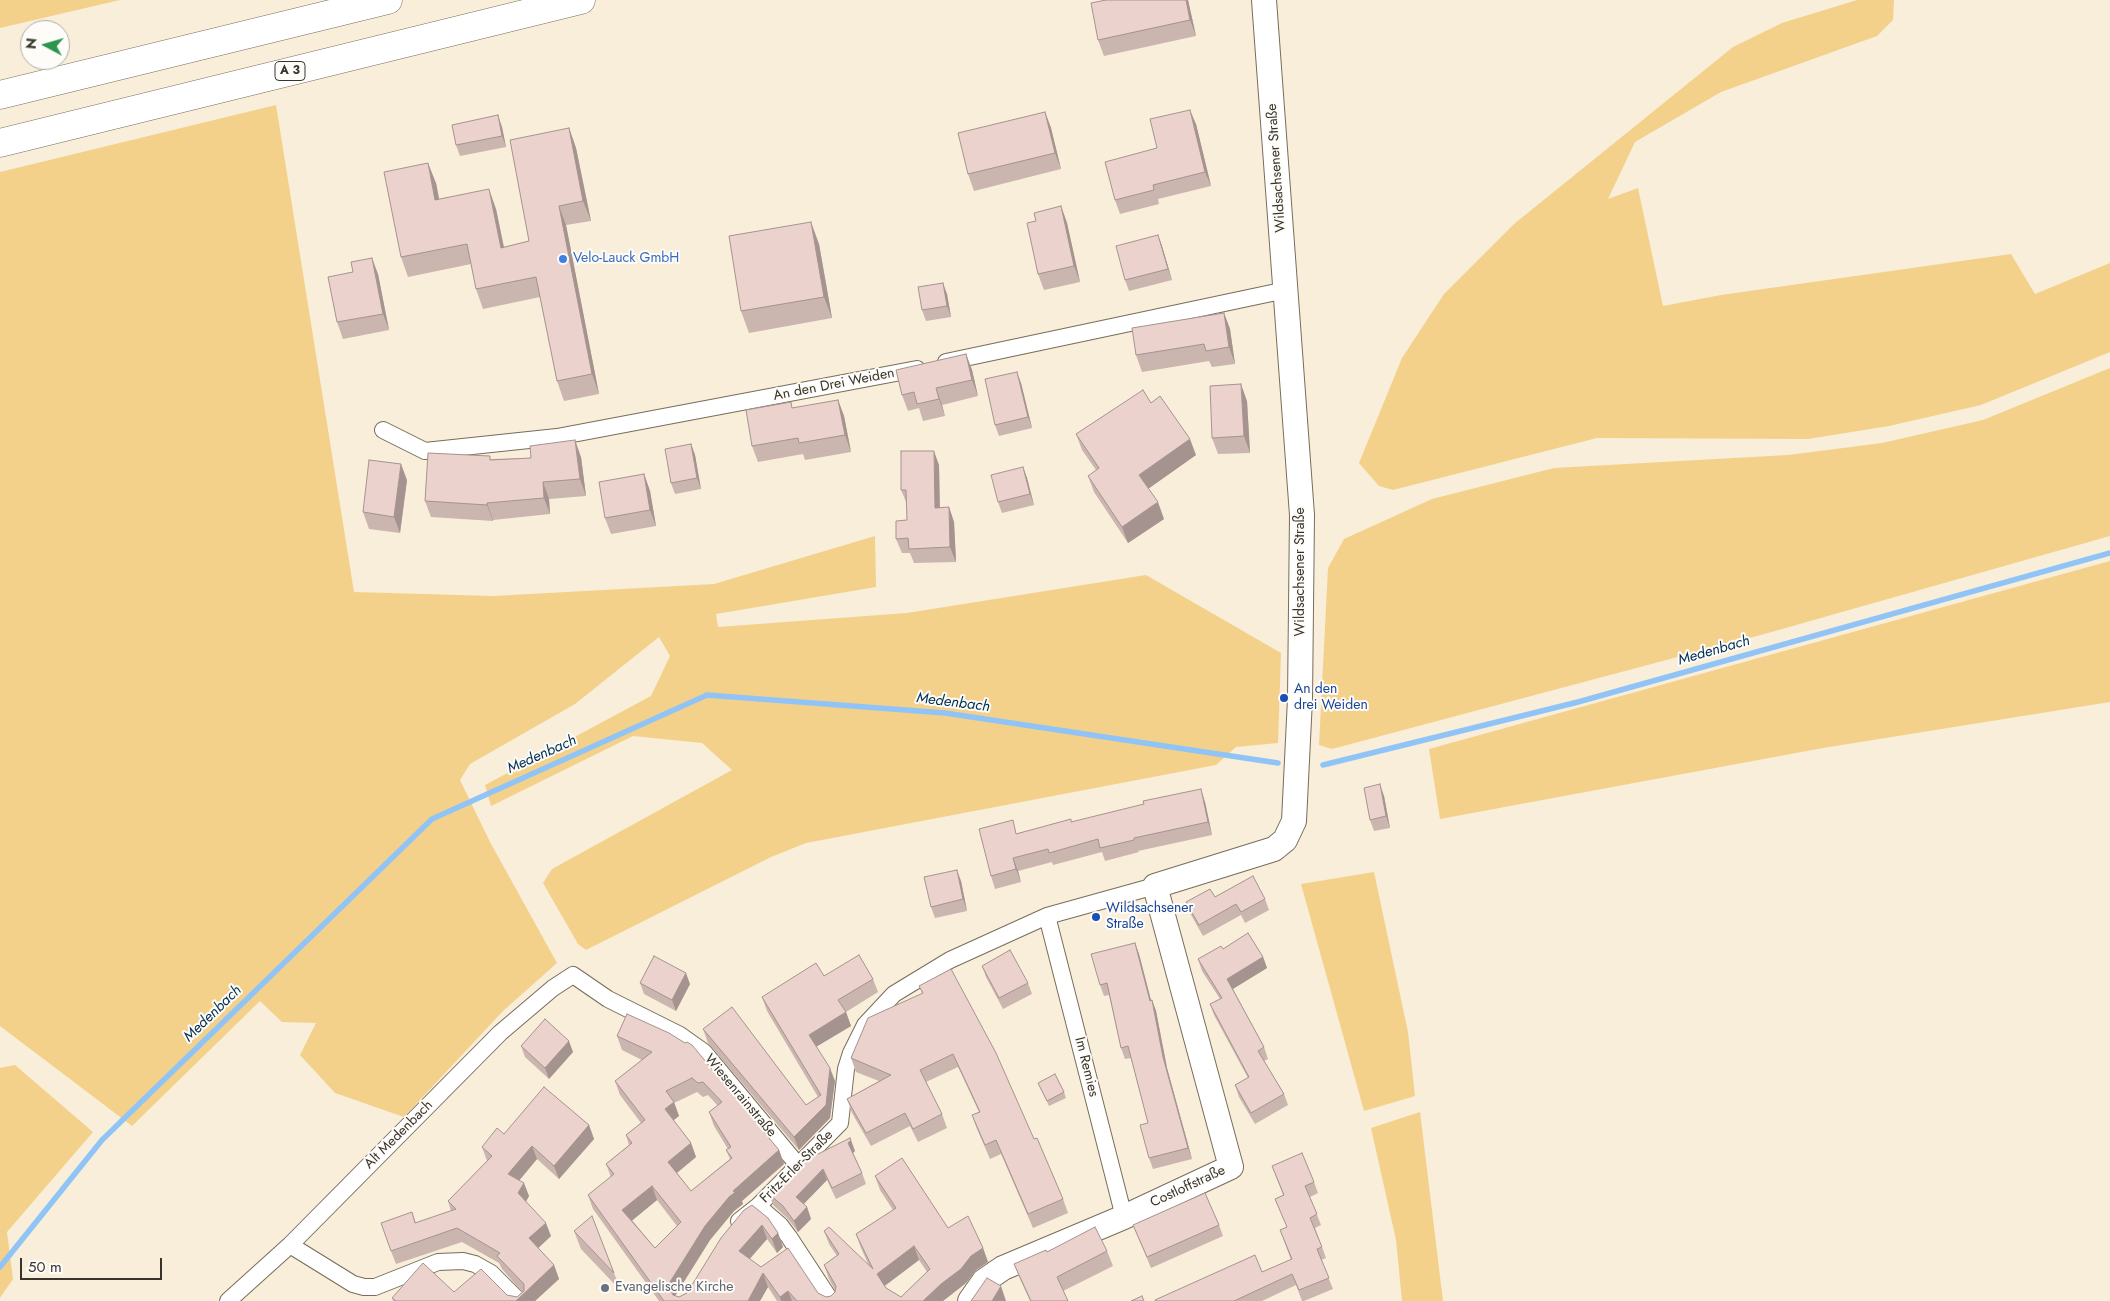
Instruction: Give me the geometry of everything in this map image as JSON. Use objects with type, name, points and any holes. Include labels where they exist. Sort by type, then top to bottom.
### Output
[{"type":"highway","points":[[0,95],[388,0]]},
{"type":"highway","name":"A 3","points":[[0,143],[581,0]]},
{"type":"main road","name":"Wildsachsener Straße","points":[[1156,886],[1274,849],[1285,840],[1294,821],[1300,699],[1302,515],[1264,0]]},
{"type":"main road","name":"Costloffstraße","points":[[970,1301],[978,1288],[993,1273],[1124,1217],[1231,1167],[1156,886]]},
{"type":"street","name":"An den Drei Weiden","points":[[382,430],[424,451],[557,437],[885,376],[1286,290]]},
{"type":"street","name":"Wildsachsener Straße","points":[[894,994],[950,960],[1048,916],[1156,886]]},
{"type":"street","name":"Im Remies","points":[[1048,916],[1124,1217]]},
{"type":"street","name":"Wiesenrainstraße","points":[[573,975],[608,999],[680,1035],[704,1052],[797,1164]]},
{"type":"street","name":"Alt Medenbach","points":[[228,1301],[290,1244],[500,1033],[553,988],[573,975]]},
{"type":"street","name":"Fritz-Erler-Straße","points":[[728,1235],[742,1217],[758,1206],[797,1164],[840,1124],[846,1069],[851,1053],[865,1025],[874,1013],[894,994]]},
{"type":"street","points":[[758,1206],[780,1225],[831,1301]]},
{"type":"street","points":[[290,1244],[354,1284],[364,1288],[375,1287],[438,1262],[450,1260],[469,1262],[492,1273],[519,1301]]},
{"type":"shaded area","points":[[0,0],[120,0],[34,20],[20,20],[20,23],[0,28]]},
{"type":"shaded area","points":[[1857,0],[1894,0],[1893,20],[1877,36],[1721,92],[1635,142],[1608,199],[1638,188],[1663,306],[1721,295],[2011,254],[2035,294],[2110,263],[2110,352],[1981,405],[1889,426],[1808,439],[1597,438],[1393,490],[1379,486],[1359,463],[1402,358],[1444,294],[1514,224],[1733,47],[1782,23]]},
{"type":"shaded area","points":[[276,105],[354,592],[493,596],[714,584],[875,536],[876,587],[716,614],[718,627],[907,613],[1146,575],[1281,653],[1278,743],[1236,747],[1216,765],[806,843],[771,857],[586,950],[578,944],[543,883],[552,869],[732,770],[702,743],[633,736],[491,806],[485,785],[651,696],[670,656],[659,637],[575,704],[470,764],[460,780],[490,842],[557,963],[503,1011],[404,1117],[335,1093],[300,1055],[316,1023],[282,1022],[260,1001],[132,1126],[0,1026],[0,172]]},
{"type":"shaded area","points":[[2110,368],[2110,536],[1768,633],[1332,749],[1319,745],[1328,568],[1344,539],[1432,499],[1554,468],[1788,455],[1882,443],[1983,420]]},
{"type":"shaded area","points":[[2110,561],[2110,702],[1823,748],[1440,819],[1429,749]]},
{"type":"shaded area","points":[[1374,872],[1408,1032],[1415,1096],[1364,1111],[1301,884]]},
{"type":"shaded area","points":[[15,1065],[93,1132],[7,1232],[13,1279],[0,1298],[0,1068]]},
{"type":"shaded area","points":[[1420,1112],[1443,1301],[1402,1301],[1396,1240],[1371,1128]]},
{"type":"building","points":[[1106,0],[1186,0],[1190,20],[1098,40],[1091,3]]},
{"type":"building","points":[[1190,110],[1205,172],[1153,185],[1154,190],[1115,200],[1105,162],[1157,148],[1150,119]]},
{"type":"building","points":[[1045,112],[1055,153],[968,174],[958,133]]},
{"type":"building","points":[[498,115],[502,136],[456,145],[452,125]]},
{"type":"building","points":[[569,128],[583,201],[559,206],[592,374],[557,381],[536,277],[476,289],[467,244],[401,257],[384,172],[428,163],[435,200],[489,189],[501,248],[529,241],[510,140]]},
{"type":"building","points":[[1061,206],[1074,266],[1038,274],[1027,223],[1036,221],[1034,213]]},
{"type":"building","points":[[811,222],[824,297],[741,311],[729,236]]},
{"type":"building","points":[[1158,235],[1168,269],[1125,280],[1116,246]]},
{"type":"building","points":[[372,258],[383,314],[337,322],[328,277],[353,272],[351,262]]},
{"type":"building","points":[[943,283],[947,306],[922,310],[918,287]]},
{"type":"building","points":[[1224,313],[1229,347],[1206,351],[1204,344],[1136,355],[1132,328]]},
{"type":"building","points":[[966,354],[972,380],[936,388],[939,399],[917,404],[914,392],[902,395],[896,370]]},
{"type":"building","points":[[1017,372],[1028,417],[995,425],[985,379]]},
{"type":"building","points":[[1241,384],[1244,436],[1212,438],[1210,386]]},
{"type":"building","points":[[1143,390],[1151,403],[1160,396],[1190,439],[1139,475],[1158,502],[1122,527],[1088,476],[1099,468],[1076,434]]},
{"type":"building","points":[[838,400],[845,435],[799,443],[798,438],[752,446],[746,410],[791,402],[792,408]]},
{"type":"building","points":[[575,440],[580,479],[543,482],[544,498],[487,503],[487,505],[425,501],[428,453],[490,456],[490,460],[531,458],[530,446]]},
{"type":"building","points":[[691,444],[697,478],[671,483],[665,449]]},
{"type":"building","points":[[901,451],[934,451],[935,508],[949,507],[950,547],[909,549],[908,538],[896,539],[896,521],[907,520],[906,490],[901,490]]},
{"type":"building","points":[[369,460],[401,464],[394,517],[363,512]]},
{"type":"building","points":[[1023,467],[1030,494],[998,502],[991,475]]},
{"type":"building","points":[[644,474],[650,510],[605,518],[599,482]]},
{"type":"building","points":[[1380,784],[1386,816],[1370,820],[1364,788]]},
{"type":"building","points":[[1201,789],[1208,822],[1134,838],[1134,840],[1100,848],[1098,839],[1049,853],[1048,849],[1013,858],[1016,869],[991,876],[979,829],[1013,820],[1016,834],[1071,819],[1071,822],[1144,804],[1143,801]]},
{"type":"building","points":[[957,870],[963,899],[931,907],[924,877]]},
{"type":"building","points":[[1253,876],[1265,899],[1241,912],[1236,904],[1199,925],[1186,902],[1210,889],[1215,897]]},
{"type":"building","points":[[1248,933],[1263,957],[1227,979],[1264,1047],[1258,1051],[1284,1094],[1251,1113],[1235,1085],[1249,1077],[1210,1004],[1222,998],[1198,959],[1221,946],[1223,949]]},
{"type":"building","points":[[1135,943],[1150,1001],[1152,1000],[1163,1057],[1188,1148],[1149,1158],[1140,1125],[1148,1123],[1128,1046],[1121,1048],[1107,983],[1100,985],[1091,954]]},
{"type":"building","points":[[1010,950],[1028,983],[999,998],[982,966]]},
{"type":"building","points":[[859,955],[873,979],[838,1000],[846,1012],[809,1035],[830,1068],[826,1105],[794,1137],[703,1029],[732,1007],[806,1105],[821,1095],[762,997],[816,963],[824,976]]},
{"type":"building","points":[[654,956],[686,973],[672,1000],[640,983]]},
{"type":"building","points":[[951,969],[996,1053],[1034,1139],[1037,1138],[1063,1199],[1028,1214],[996,1140],[985,1145],[972,1115],[980,1112],[953,1054],[920,1070],[942,1114],[913,1129],[905,1113],[866,1133],[847,1099],[891,1075],[851,1058],[868,1018],[923,993],[919,986]]},
{"type":"building","points":[[627,1014],[692,1045],[779,1150],[733,1191],[738,1190],[729,1197],[705,1226],[670,1282],[669,1287],[673,1295],[679,1297],[687,1293],[721,1238],[744,1210],[752,1205],[768,1218],[778,1233],[772,1239],[762,1225],[739,1251],[761,1267],[788,1248],[818,1293],[826,1297],[831,1296],[835,1292],[836,1286],[824,1265],[839,1254],[824,1231],[829,1227],[873,1269],[856,1234],[896,1208],[875,1176],[902,1158],[948,1228],[968,1216],[983,1248],[971,1256],[961,1269],[923,1301],[797,1301],[788,1291],[780,1297],[763,1273],[748,1301],[664,1301],[588,1195],[614,1174],[606,1164],[632,1143],[626,1135],[645,1120],[615,1081],[652,1052],[617,1036]],"holes":[[[692,1078],[698,1083],[703,1082],[722,1102],[709,1112],[731,1147],[726,1150],[732,1158],[691,1191],[668,1162],[691,1143],[665,1109],[674,1102],[666,1091]],[[652,1186],[681,1222],[655,1248],[622,1210]],[[914,1246],[930,1269],[901,1297],[886,1288],[877,1274]]]},
{"type":"building","points":[[545,1019],[569,1041],[545,1068],[521,1046]]},
{"type":"building","points":[[1055,1074],[1064,1092],[1047,1101],[1038,1083]]},
{"type":"building","points":[[544,1087],[589,1125],[554,1166],[532,1146],[508,1174],[524,1183],[518,1193],[546,1223],[529,1238],[554,1265],[516,1301],[396,1301],[392,1298],[423,1263],[454,1292],[481,1269],[507,1295],[517,1297],[524,1291],[524,1284],[497,1256],[500,1253],[457,1228],[391,1251],[381,1223],[412,1212],[415,1223],[456,1209],[448,1201],[492,1156],[482,1147],[497,1128],[504,1134]]},
{"type":"building","points":[[850,1138],[851,1140],[848,1143],[862,1173],[832,1188],[823,1169],[796,1197],[807,1207],[794,1221],[783,1206],[769,1194],[800,1163]]},
{"type":"building","points":[[1302,1153],[1314,1182],[1305,1186],[1317,1214],[1310,1218],[1322,1247],[1317,1249],[1329,1278],[1299,1290],[1292,1274],[1234,1301],[1155,1301],[1255,1255],[1262,1272],[1292,1259],[1280,1230],[1287,1227],[1275,1199],[1284,1195],[1272,1166]]},
{"type":"building","points":[[1205,1193],[1219,1225],[1147,1257],[1133,1225]]},
{"type":"building","points":[[592,1216],[614,1273],[574,1231]]},
{"type":"building","points":[[1095,1227],[1107,1251],[1057,1277],[1068,1301],[1031,1301],[1014,1264],[1046,1250],[1047,1252]]},
{"type":"building","points":[[987,1278],[1001,1286],[992,1301],[971,1301]]},
{"type":"building","points":[[1142,1296],[1144,1301],[1131,1301]]},
{"type":"waterway","name":"Medenbach","points":[[1323,765],[1578,702],[2110,553]]},
{"type":"waterway","name":"Medenbach","points":[[0,1267],[102,1140],[432,819],[707,695],[945,713],[1278,763]]},
{"type":"place","name":"Velo-Lauck GmbH","points":[[563,259]]},
{"type":"place","name":"An den drei Weiden","points":[[1284,698]]},
{"type":"place","name":"Wildsachsener Straße","points":[[1096,917]]},
{"type":"place","name":"Evangelische Kirche","points":[[605,1288]]}]
